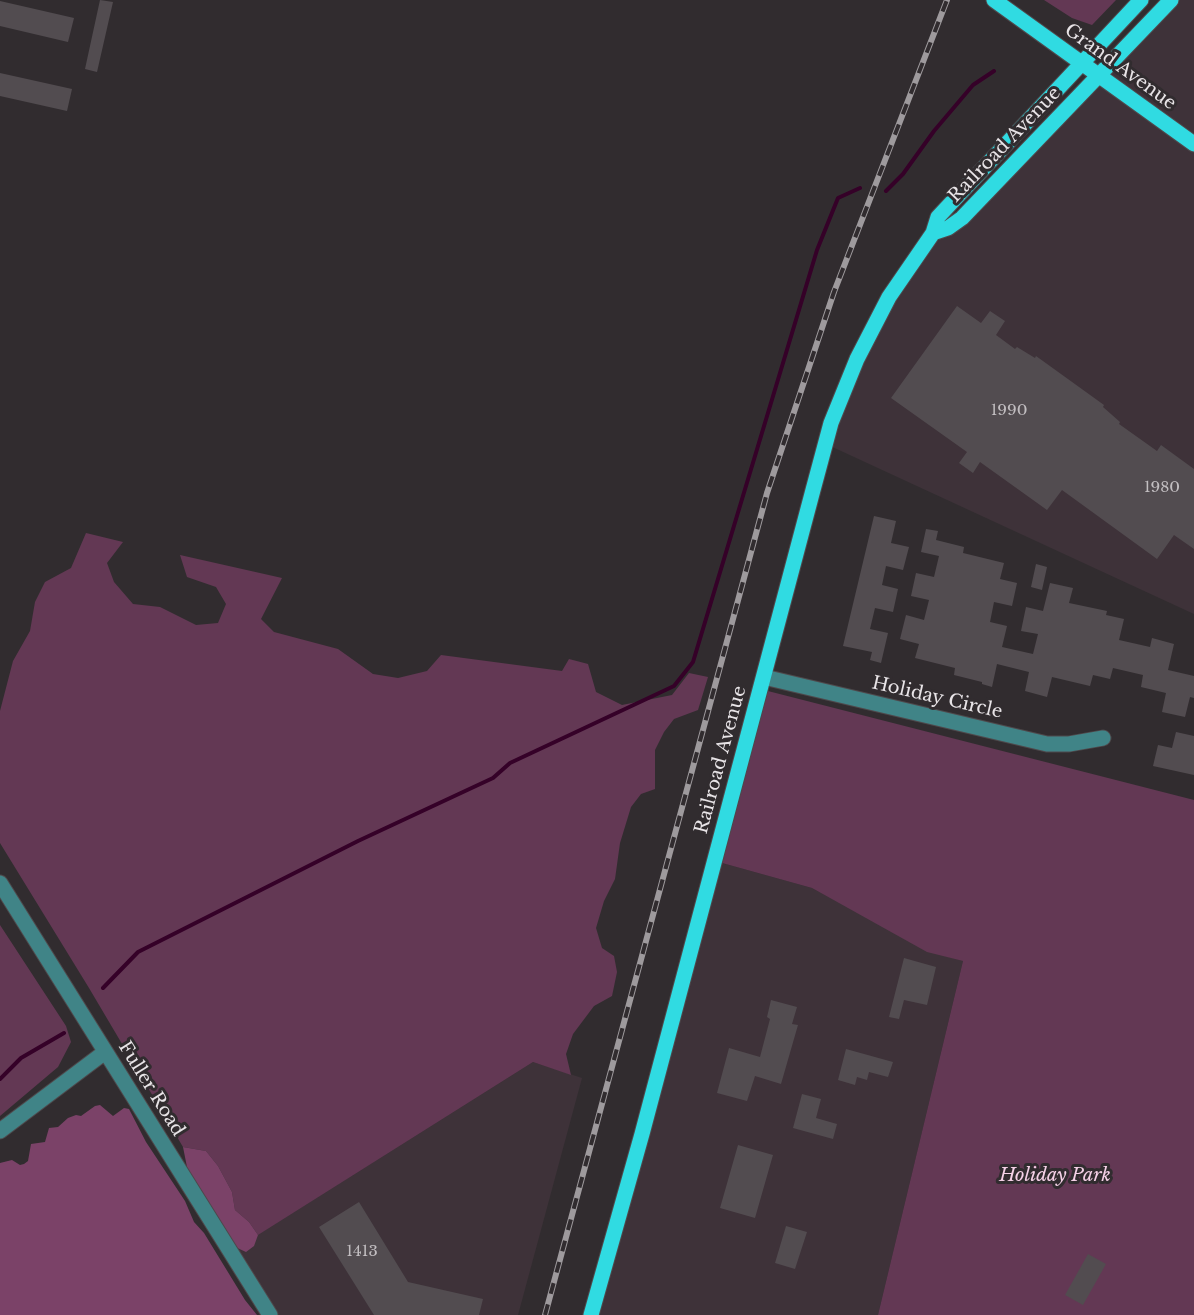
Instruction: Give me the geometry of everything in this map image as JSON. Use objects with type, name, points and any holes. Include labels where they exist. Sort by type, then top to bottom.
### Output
[{"type":"main road","name":"Grand Avenue","points":[[994,0],[1194,144]]},
{"type":"main road","name":"Railroad Avenue","points":[[591,1315],[642,1134],[831,423],[857,359],[889,297],[933,233],[938,217],[1141,0]]},
{"type":"main road","name":"Railroad Avenue","points":[[933,233],[948,228],[962,218],[1171,0]]},
{"type":"street","name":"Holiday Circle","points":[[764,677],[1047,744],[1069,744],[1103,738]]},
{"type":"street","name":"Fuller Road","points":[[0,883],[270,1315]]},
{"type":"street","points":[[0,1131],[105,1052]]},
{"type":"shaded area","points":[[1171,0],[1194,0],[1194,614],[826,444],[857,359],[933,233],[948,228]]},
{"type":"shaded area","points":[[715,861],[812,888],[927,951],[963,961],[878,1315],[592,1315]]},
{"type":"shaded area","points":[[533,1062],[582,1078],[518,1315],[279,1315],[237,1248]]},
{"type":"shaded area","points":[[100,1105],[113,1116],[124,1108],[129,1109],[146,1142],[185,1201],[194,1222],[204,1233],[245,1300],[257,1315],[0,1315],[0,1163],[12,1160],[20,1165],[24,1164],[28,1161],[31,1144],[45,1142],[49,1128],[58,1127],[68,1118],[81,1116]]},
{"type":"shaded area","points":[[183,1147],[206,1151],[218,1166],[232,1192],[235,1210],[249,1222],[258,1235],[254,1246],[246,1252],[233,1246],[188,1172]]},
{"type":"green space","points":[[1044,0],[1116,0],[1092,25],[1072,18]]},
{"type":"green space","points":[[86,533],[123,542],[107,563],[114,582],[133,604],[160,607],[196,625],[218,623],[226,604],[216,587],[187,577],[180,555],[282,578],[261,619],[274,632],[338,649],[373,674],[398,678],[427,671],[441,655],[562,671],[569,659],[588,664],[596,692],[622,705],[672,695],[689,673],[708,677],[698,710],[674,719],[655,750],[655,789],[641,794],[631,807],[620,843],[615,879],[604,901],[596,928],[602,948],[614,956],[617,972],[612,996],[594,1006],[573,1034],[566,1054],[571,1075],[533,1062],[258,1235],[249,1222],[235,1210],[232,1192],[218,1166],[206,1151],[183,1147],[0,843],[0,711],[13,661],[30,631],[35,602],[45,582],[71,568]]},
{"type":"green space","name":"Holiday Park","points":[[760,689],[1194,800],[1194,1315],[878,1315],[963,961],[927,952],[812,888],[715,861]]},
{"type":"green space","points":[[0,925],[66,1026],[71,1042],[58,1067],[0,1116]]},
{"type":"building","points":[[100,0],[113,2],[97,72],[85,69]]},
{"type":"building","points":[[0,1],[74,18],[68,42],[0,26]]},
{"type":"building","points":[[0,73],[72,89],[67,111],[0,96]]},
{"type":"building","points":[[957,306],[981,323],[990,311],[1005,321],[996,335],[1015,349],[1017,347],[1035,358],[1036,356],[1104,405],[1103,407],[1120,422],[1119,424],[1157,451],[1161,445],[1194,469],[1194,549],[1174,535],[1157,559],[1062,490],[1047,510],[980,462],[973,473],[959,463],[967,452],[891,398]]},
{"type":"building","points":[[874,516],[896,521],[891,543],[909,547],[903,570],[886,566],[882,585],[898,589],[893,612],[875,608],[870,629],[888,633],[881,663],[870,660],[872,652],[843,646]]},
{"type":"building","points":[[926,529],[938,531],[936,540],[964,547],[963,553],[1004,563],[1000,579],[1017,583],[1012,606],[994,602],[990,622],[1007,626],[1002,647],[1033,654],[1038,634],[1021,631],[1026,607],[1043,611],[1050,583],[1073,588],[1069,603],[1107,611],[1106,615],[1124,619],[1119,640],[1150,647],[1152,638],[1174,644],[1168,670],[1194,676],[1194,698],[1190,697],[1185,717],[1162,712],[1166,693],[1141,687],[1143,675],[1113,668],[1110,679],[1093,675],[1090,686],[1052,677],[1047,697],[1025,691],[1029,672],[997,664],[992,687],[954,675],[955,668],[915,658],[919,644],[900,639],[906,615],[924,620],[929,600],[911,596],[916,573],[934,577],[939,556],[921,552]]},
{"type":"building","points":[[1036,564],[1047,567],[1042,590],[1031,587]]},
{"type":"building","points":[[1176,732],[1194,736],[1194,775],[1153,766],[1158,745],[1172,748]]},
{"type":"building","points":[[904,958],[936,967],[927,1005],[904,1000],[899,1019],[889,1017]]},
{"type":"building","points":[[771,1000],[797,1007],[792,1024],[798,1025],[781,1084],[755,1076],[747,1101],[717,1093],[729,1048],[760,1057],[770,1019],[767,1017]]},
{"type":"building","points":[[846,1049],[893,1062],[888,1077],[869,1072],[867,1080],[857,1077],[855,1085],[838,1080]]},
{"type":"building","points":[[802,1094],[821,1099],[816,1118],[837,1124],[833,1139],[793,1128]]},
{"type":"building","points":[[738,1145],[773,1155],[755,1218],[720,1208]]},
{"type":"building","points":[[359,1202],[408,1282],[483,1299],[479,1315],[374,1315],[319,1227]]},
{"type":"building","points":[[786,1226],[807,1232],[795,1269],[775,1263]]},
{"type":"building","points":[[1088,1254],[1106,1264],[1083,1305],[1065,1295]]},
{"type":"waterway","points":[[886,191],[903,174],[934,131],[973,85],[994,71]]},
{"type":"waterway","points":[[103,988],[138,952],[358,841],[493,778],[510,763],[674,686],[693,662],[817,250],[838,198],[860,188]]},
{"type":"waterway","points":[[0,1079],[21,1058],[64,1033]]},
{"type":"railway","points":[[545,1315],[767,493],[834,292],[947,0]]}]
